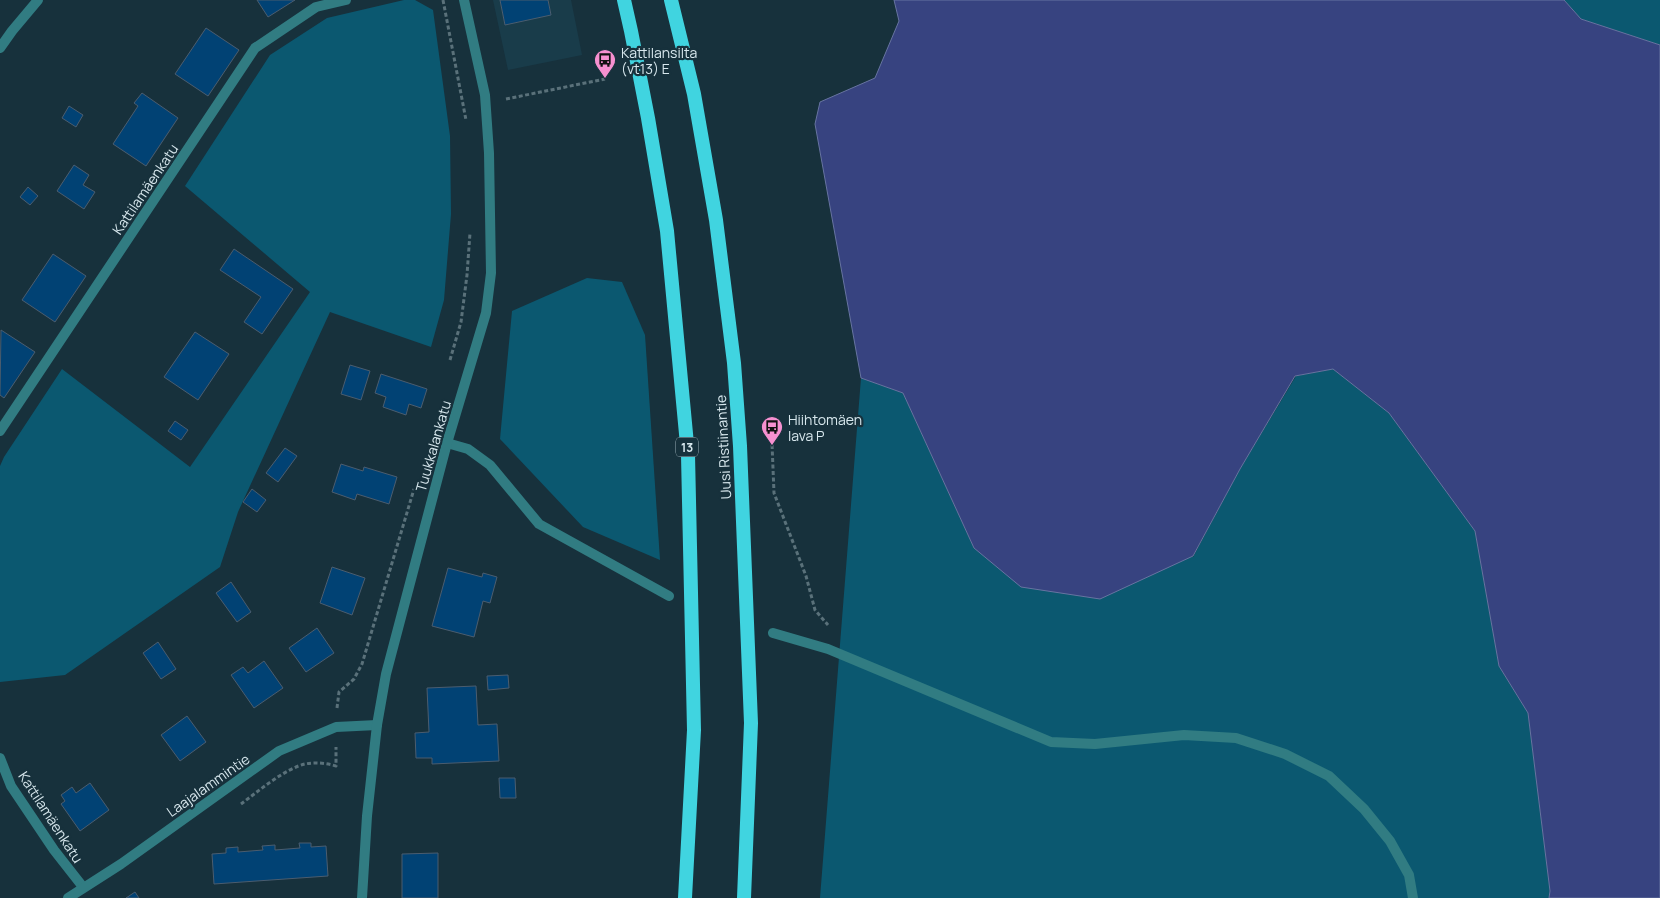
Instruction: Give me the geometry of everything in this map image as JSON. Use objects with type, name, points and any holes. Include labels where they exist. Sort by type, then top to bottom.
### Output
[{"type":"highway","name":"13","points":[[624,0],[648,118],[667,231],[688,455],[694,730],[685,898]]},
{"type":"highway","name":"Uusi Ristiinantie","points":[[671,0],[694,94],[716,220],[734,363],[740,446],[751,723],[744,898]]},
{"type":"street","points":[[0,48],[38,0]]},
{"type":"street","name":"Kattilamäenkatu","points":[[0,431],[255,48],[316,7],[346,0]]},
{"type":"street","name":"Tuukkalankatu","points":[[362,898],[367,816],[377,725],[386,674],[448,443],[486,313],[491,273],[489,153],[484,95],[464,0]]},
{"type":"street","points":[[448,443],[468,449],[490,465],[539,524],[669,596]]},
{"type":"street","points":[[773,633],[828,649],[1051,742],[1095,744],[1184,735],[1236,738],[1285,754],[1329,776],[1364,809],[1390,841],[1409,875],[1413,898]]},
{"type":"street","name":"Laajalammintie","points":[[68,898],[121,864],[280,751],[336,727],[377,725]]},
{"type":"street","name":"Kattilamäenkatu","points":[[0,758],[11,786],[54,850],[83,888]]},
{"type":"path","points":[[442,0],[468,128]]},
{"type":"path","points":[[506,99],[605,79]]},
{"type":"path","points":[[448,368],[461,322],[467,275],[470,227]]},
{"type":"path","points":[[771,418],[774,493],[806,576],[815,610],[828,625]]},
{"type":"path","points":[[236,807],[284,773],[304,764],[325,763],[336,766],[336,727],[339,692],[354,679],[362,664],[416,482]]},
{"type":"shaded area","points":[[404,0],[415,0],[433,10],[450,136],[451,214],[444,300],[431,347],[330,312],[238,512],[220,567],[65,675],[0,682],[0,466],[4,457],[62,369],[190,467],[310,292],[185,186],[270,55],[327,18]]},
{"type":"shaded area","points":[[493,0],[571,0],[582,55],[508,70]]},
{"type":"shaded area","points":[[894,0],[1564,0],[1581,19],[1660,45],[1660,898],[1549,898],[1550,891],[1528,713],[1499,666],[1475,531],[1389,413],[1333,369],[1295,376],[1240,469],[1193,556],[1100,599],[1021,587],[974,548],[903,393],[861,378],[815,124],[820,102],[875,78],[899,21]]},
{"type":"shaded area","points":[[1564,0],[1660,0],[1660,45],[1581,19]]},
{"type":"shaded area","points":[[587,278],[622,282],[645,335],[660,560],[583,527],[500,439],[512,311]]},
{"type":"shaded area","points":[[1333,369],[1389,413],[1475,531],[1499,666],[1528,713],[1550,891],[1549,898],[820,898],[861,378],[903,393],[974,548],[1193,557],[1240,469],[1296,376]]},
{"type":"building","points":[[257,0],[295,0],[268,17]]},
{"type":"building","points":[[500,0],[548,0],[551,15],[505,25]]},
{"type":"building","points":[[206,28],[239,50],[208,96],[175,74]]},
{"type":"building","points":[[142,93],[178,118],[146,166],[113,144],[138,106],[134,103]]},
{"type":"building","points":[[69,106],[83,115],[76,127],[62,118]]},
{"type":"building","points":[[74,165],[89,175],[83,185],[95,192],[84,209],[57,191]]},
{"type":"building","points":[[28,187],[38,196],[30,205],[20,197]]},
{"type":"building","points":[[234,249],[293,289],[262,334],[244,322],[261,297],[220,270]]},
{"type":"building","points":[[53,254],[86,276],[55,322],[22,300]]},
{"type":"building","points":[[1,330],[35,352],[4,398],[0,395]]},
{"type":"building","points":[[195,332],[229,354],[198,400],[164,377]]},
{"type":"building","points":[[350,365],[370,371],[361,400],[341,394]]},
{"type":"building","points":[[381,374],[427,389],[421,408],[409,404],[406,415],[383,407],[386,397],[375,393]]},
{"type":"building","points":[[175,421],[188,430],[181,440],[168,431]]},
{"type":"building","points":[[285,448],[297,456],[278,482],[266,473]]},
{"type":"building","points":[[341,464],[363,471],[364,467],[397,477],[389,504],[357,494],[355,500],[332,492]]},
{"type":"building","points":[[252,489],[266,500],[257,512],[243,502]]},
{"type":"building","points":[[332,567],[365,578],[352,615],[320,603]]},
{"type":"building","points":[[448,568],[482,577],[483,573],[497,577],[490,603],[483,601],[474,637],[432,626]]},
{"type":"building","points":[[231,582],[251,612],[237,622],[216,593]]},
{"type":"building","points":[[317,628],[334,653],[306,672],[289,648]]},
{"type":"building","points":[[158,642],[176,669],[161,679],[143,653]]},
{"type":"building","points":[[264,661],[283,688],[254,708],[231,675],[243,667],[248,673]]},
{"type":"building","points":[[508,675],[509,688],[488,690],[487,676]]},
{"type":"building","points":[[476,686],[478,725],[497,724],[499,761],[432,764],[432,758],[416,758],[415,733],[429,732],[427,688]]},
{"type":"building","points":[[187,716],[206,742],[180,761],[161,735]]},
{"type":"building","points":[[499,778],[515,778],[516,798],[500,798]]},
{"type":"building","points":[[90,783],[109,810],[80,831],[61,804],[65,801],[61,795],[72,787],[76,793]]},
{"type":"building","points":[[299,843],[311,843],[311,847],[326,846],[328,876],[214,884],[212,854],[226,853],[226,848],[238,847],[238,852],[263,850],[262,846],[275,845],[275,850],[300,848]]},
{"type":"building","points":[[438,853],[438,898],[402,898],[402,854]]},
{"type":"building","points":[[135,892],[139,898],[126,898]]},
{"type":"place","name":"Kattilansilta (vt13) E","points":[[605,79]]},
{"type":"place","name":"Hiihtomäen lava P","points":[[772,446]]}]
